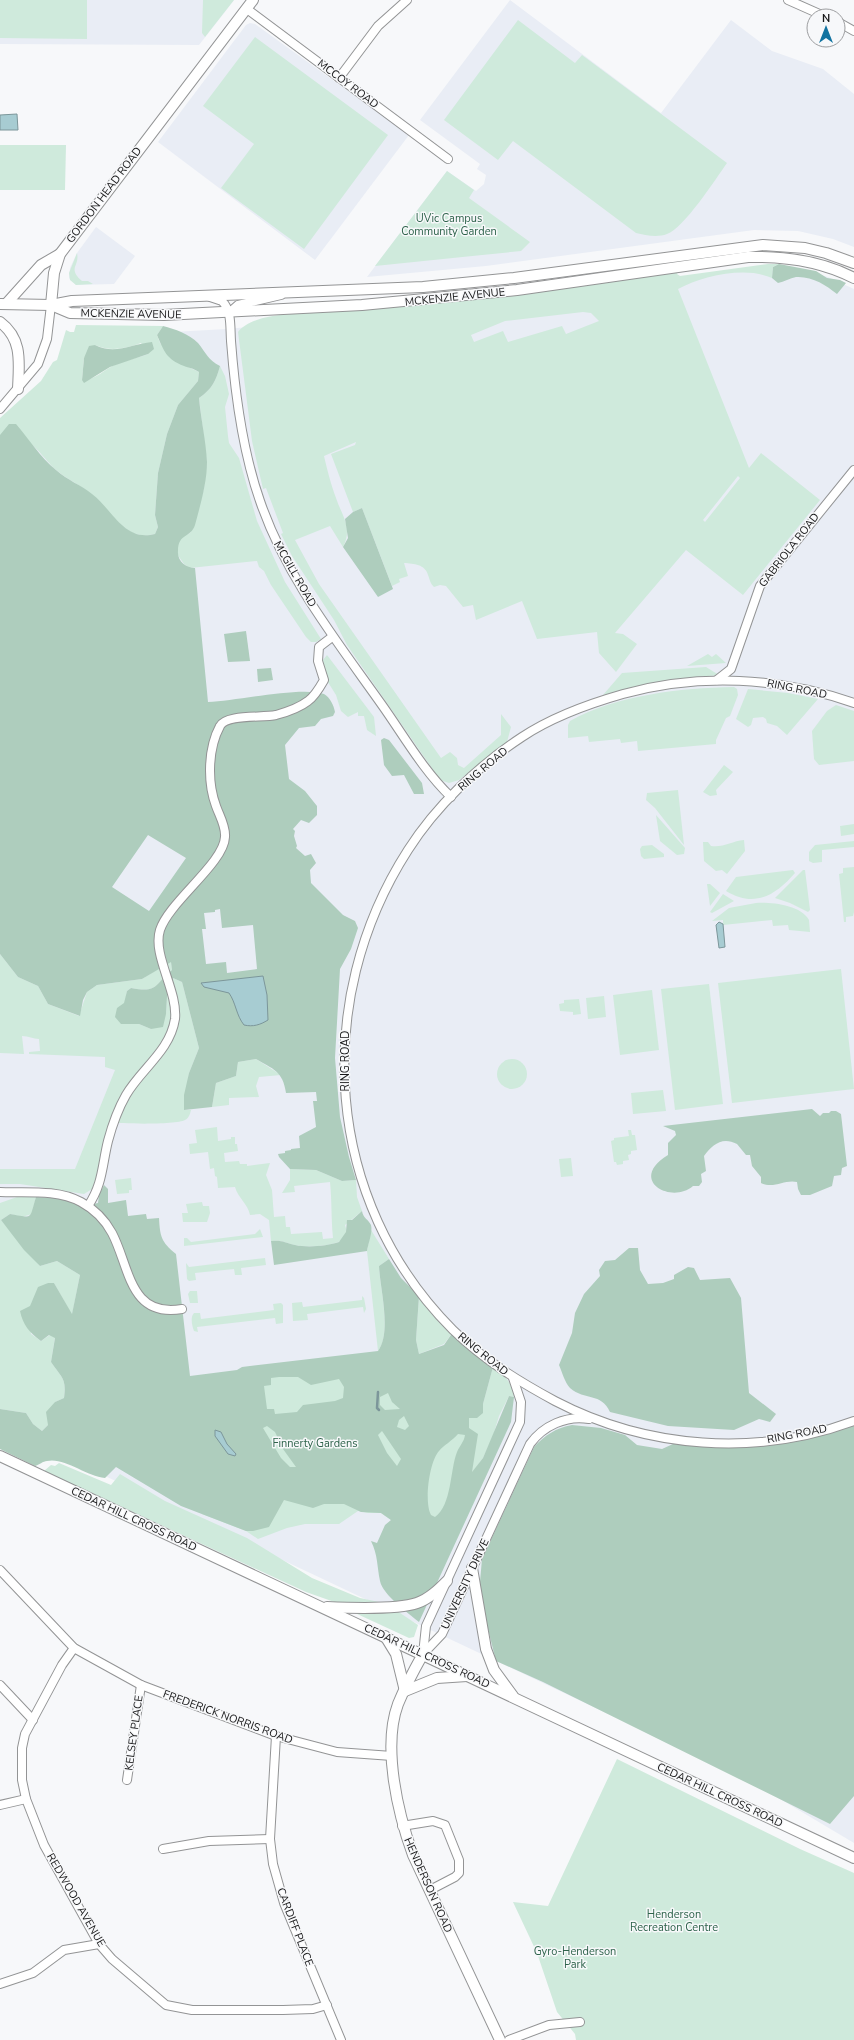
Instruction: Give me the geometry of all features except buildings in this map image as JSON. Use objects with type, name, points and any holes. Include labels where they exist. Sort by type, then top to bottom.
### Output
[{"type":"main road","name":"GORDON HEAD ROAD","points":[[51,306],[54,273],[60,254],[253,0]]},
{"type":"main road","name":"MCKENZIE AVENUE","points":[[3,304],[51,306],[72,301],[396,289],[461,284],[763,245],[805,248],[826,253],[854,263]]},
{"type":"main road","points":[[3,304],[41,265],[60,254]]},
{"type":"main road","name":"MCKENZIE AVENUE","points":[[51,306],[70,313],[164,315],[362,306],[588,281],[748,257],[776,257],[805,261],[831,268],[854,278]]},
{"type":"main road","points":[[0,322],[12,334],[18,347],[18,389]]},
{"type":"main road","name":"CEDAR HILL CROSS ROAD","points":[[0,1456],[854,1858]]},
{"type":"main road","points":[[472,1568],[486,1648],[494,1670],[514,1697]]},
{"type":"main road","points":[[323,1607],[355,1608],[418,1603],[428,1598],[447,1581]]},
{"type":"main road","points":[[385,1636],[398,1660],[405,1691],[437,1678],[469,1676]]},
{"type":"main road","name":"HENDERSON ROAD","points":[[423,1654],[405,1691],[396,1715],[392,1756],[402,1826],[413,1855],[500,2040]]},
{"type":"street","points":[[339,78],[378,26],[406,0]]},
{"type":"street","points":[[788,0],[806,8]]},
{"type":"street","name":"MCCOY ROAD","points":[[247,9],[448,159]]},
{"type":"street","points":[[206,296],[222,301],[229,313],[238,306],[273,298],[287,292]]},
{"type":"street","name":"GORDON HEAD ROAD","points":[[0,409],[38,364],[44,350],[50,324],[51,306]]},
{"type":"street","name":"MCGILL ROAD","points":[[229,313],[231,349],[241,424],[259,500],[288,566],[332,637],[428,772],[450,797]]},
{"type":"street","name":"GABRIOLA ROAD","points":[[717,680],[731,669],[760,586],[854,470]]},
{"type":"street","points":[[88,1206],[102,1179],[108,1141],[126,1096],[139,1076],[163,1049],[170,1037],[173,1026],[174,1002],[159,943],[161,926],[172,910],[216,856],[222,847],[225,837],[223,824],[213,796],[209,776],[215,738],[220,724],[228,719],[274,715],[287,711],[310,700],[324,680],[318,661],[319,647],[332,637]]},
{"type":"street","name":"RING ROAD","points":[[854,703],[792,686],[717,680],[650,688],[606,699],[562,715],[522,737],[489,762],[450,797],[409,848],[388,883],[363,940],[350,993],[345,1027],[343,1062],[346,1113],[357,1163],[368,1199],[406,1272],[453,1329],[484,1358],[513,1378],[562,1404],[603,1423],[660,1438],[730,1443],[765,1441],[795,1437],[854,1421]]},
{"type":"street","points":[[0,1192],[55,1193],[72,1197],[88,1206],[102,1218],[112,1234],[130,1281],[139,1297],[150,1305],[163,1310],[182,1309]]},
{"type":"street","name":"UNIVERSITY DRIVE","points":[[423,1654],[426,1626],[520,1422],[521,1402],[513,1378]]},
{"type":"street","name":"UNIVERSITY DRIVE","points":[[423,1654],[442,1634],[525,1452],[534,1438],[546,1428],[566,1419],[580,1418],[603,1423]]},
{"type":"street","name":"FREDERICK NORRIS ROAD","points":[[0,1570],[74,1648],[140,1685],[276,1736],[337,1752],[392,1756]]},
{"type":"street","name":"REDWOOD AVENUE","points":[[74,1648],[62,1666],[25,1734],[22,1748],[22,1780],[26,1799],[44,1845],[99,1944],[112,1959],[166,2005],[192,2010],[313,2009],[327,2005]]},
{"type":"street","points":[[0,1685],[33,1720]]},
{"type":"street","name":"KELSEY PLACE","points":[[127,1780],[140,1685]]},
{"type":"street","name":"CARDIFF PLACE","points":[[276,1736],[270,1839],[273,1864],[284,1902],[341,2040]]},
{"type":"street","points":[[0,1805],[26,1799]]},
{"type":"street","points":[[402,1826],[433,1821],[444,1826],[458,1860],[459,1873],[455,1877],[430,1890]]},
{"type":"street","points":[[162,1849],[208,1841],[270,1839]]},
{"type":"street","points":[[0,1984],[33,1973],[64,1950],[99,1944]]},
{"type":"street","points":[[509,2040],[549,2024],[580,2022]]},
{"type":"shaded area","points":[[0,0],[234,0],[199,45],[0,44]]},
{"type":"shaded area","points":[[510,0],[661,113],[731,20],[772,51],[823,69],[854,94],[854,247],[833,239],[798,231],[754,230],[486,266],[367,277],[447,171],[476,191],[484,184],[486,175],[477,169],[480,164],[420,120]]},
{"type":"shaded area","points":[[250,23],[255,24],[409,135],[315,260],[158,142],[246,25]]},
{"type":"shaded area","points":[[96,227],[135,256],[114,284],[76,285],[69,278],[70,268],[77,253]]},
{"type":"shaded area","points":[[742,269],[810,272],[828,277],[854,289],[854,1843],[748,1780],[29,1440],[0,1422],[0,453],[172,332],[227,329],[484,304]]},
{"type":"green space","points":[[0,0],[87,0],[87,39],[0,38]]},
{"type":"green space","points":[[203,0],[234,0],[205,37],[202,33]]},
{"type":"green space","points":[[518,20],[575,63],[582,55],[727,163],[699,203],[674,230],[659,236],[636,233],[513,141],[498,160],[444,120]]},
{"type":"green space","points":[[255,37],[388,135],[304,249],[221,188],[254,144],[203,106]]},
{"type":"green space","points":[[0,145],[66,145],[65,190],[0,190]]},
{"type":"green space","name":"UVic Campus Community Garden","points":[[447,171],[474,190],[469,198],[530,242],[521,251],[375,266]]},
{"type":"green space","points":[[77,253],[75,273],[82,281],[88,281],[93,284],[76,285],[70,280],[69,273]]},
{"type":"green space","points":[[768,264],[779,264],[773,267],[772,278],[761,274],[749,273],[724,274],[699,280],[678,289],[749,468],[761,453],[820,500],[743,595],[686,550],[615,633],[623,634],[637,644],[616,672],[599,653],[597,632],[537,639],[522,601],[476,620],[473,605],[463,607],[446,586],[440,585],[434,587],[427,571],[422,567],[419,565],[404,563],[408,576],[399,579],[400,582],[392,586],[362,508],[353,512],[331,454],[355,445],[356,442],[324,456],[332,488],[346,522],[347,534],[343,547],[330,526],[295,540],[319,584],[441,758],[450,752],[457,758],[458,765],[464,768],[501,735],[501,714],[511,727],[507,742],[459,780],[449,783],[440,780],[347,645],[334,620],[292,556],[281,534],[283,533],[266,488],[263,489],[252,441],[238,332],[246,325],[256,320],[281,315],[330,312],[461,299],[678,272],[677,274],[680,276]],"holes":[[[583,312],[591,313],[599,321],[566,334],[562,326],[508,342],[503,331],[474,342],[471,335],[505,321]],[[738,476],[740,478],[705,522],[703,520]]]},
{"type":"green space","points":[[779,264],[816,271],[827,278],[840,280],[846,283],[837,294],[823,284],[808,278],[796,277],[778,283],[772,278],[773,267]]},
{"type":"green space","points":[[76,325],[163,326],[157,335],[160,343],[175,361],[199,372],[198,381],[178,405],[167,434],[158,473],[155,515],[158,527],[155,534],[135,534],[127,530],[92,495],[55,469],[32,444],[19,439],[0,435],[0,418],[41,381],[53,362],[57,360],[66,330],[74,332]],"holes":[[[141,343],[148,354],[112,366],[92,378],[82,380],[84,358],[95,345],[118,349]]]},
{"type":"green space","points":[[163,326],[186,334],[198,343],[210,359],[220,366],[213,384],[199,398],[207,462],[206,478],[195,525],[191,532],[180,541],[178,551],[179,558],[185,565],[195,568],[208,702],[284,693],[313,692],[326,695],[335,712],[333,716],[321,719],[315,726],[299,728],[285,745],[289,779],[305,791],[317,806],[317,815],[309,823],[301,820],[293,829],[295,831],[294,836],[297,846],[296,848],[305,856],[311,854],[316,863],[310,870],[311,883],[343,915],[355,921],[358,928],[351,949],[340,969],[335,1058],[340,1117],[356,1180],[342,1181],[316,1170],[290,1169],[279,1157],[278,1154],[285,1153],[285,1151],[300,1148],[299,1136],[316,1127],[313,1101],[317,1101],[316,1092],[286,1093],[285,1086],[280,1075],[272,1068],[256,1059],[238,1062],[236,1076],[216,1083],[212,1107],[184,1110],[184,1095],[189,1073],[199,1048],[182,982],[173,978],[167,997],[166,1014],[163,1027],[151,1029],[139,1024],[121,1024],[115,1017],[117,1008],[124,1003],[127,991],[131,988],[146,990],[151,989],[172,970],[171,962],[142,979],[97,985],[87,992],[83,1000],[80,1016],[48,1004],[38,986],[18,977],[0,954],[0,435],[9,424],[16,424],[50,465],[60,474],[92,494],[127,529],[144,535],[155,534],[158,527],[155,515],[158,473],[167,434],[178,405],[198,381],[199,372],[178,363],[169,357],[157,335]],"holes":[[[148,835],[186,858],[149,911],[112,887]],[[220,909],[222,928],[253,925],[257,969],[227,973],[226,962],[206,964],[202,929],[206,929],[204,913],[215,912],[215,910]]]},
{"type":"green space","points":[[152,342],[154,349],[148,354],[110,367],[84,383],[82,380],[84,358],[89,346],[95,345],[102,348],[117,349]]},
{"type":"green space","points":[[220,366],[225,376],[229,394],[225,407],[229,443],[239,458],[257,521],[285,582],[321,639],[316,642],[311,642],[306,637],[271,585],[264,571],[259,567],[257,561],[190,568],[184,564],[177,554],[178,541],[183,536],[190,533],[194,526],[204,488],[207,463],[199,398],[213,384]]},
{"type":"green space","points":[[362,508],[393,589],[378,597],[343,547],[348,538],[345,519],[353,512]]},
{"type":"green space","points":[[246,631],[250,661],[228,662],[224,634]]},
{"type":"green space","points":[[708,654],[712,657],[716,654],[726,663],[687,666]]},
{"type":"green space","points":[[327,655],[374,717],[376,736],[367,730],[364,716],[358,716],[358,712],[348,717],[341,711],[336,695],[326,679],[323,660]]},
{"type":"green space","points":[[706,667],[719,675],[667,680],[603,695],[622,673]]},
{"type":"green space","points":[[271,668],[273,680],[258,682],[257,669]]},
{"type":"green space","points":[[734,687],[737,689],[738,695],[730,716],[726,718],[716,740],[716,744],[638,751],[637,741],[621,743],[620,739],[589,742],[588,736],[568,738],[568,725],[570,721],[588,712],[608,705],[628,699],[671,691]]},
{"type":"green space","points":[[748,689],[788,693],[818,699],[787,735],[777,726],[767,723],[766,719],[763,717],[753,718],[751,725],[748,727],[736,719]]},
{"type":"green space","points":[[836,705],[854,711],[854,761],[819,765],[814,759],[812,731],[827,711]]},
{"type":"green space","points":[[384,738],[389,740],[422,783],[424,794],[414,794],[404,775],[392,776],[384,765],[381,740]]},
{"type":"green space","points":[[724,765],[733,772],[716,790],[717,795],[710,796],[703,792]]},
{"type":"green space","points":[[678,790],[684,845],[655,808],[646,800],[647,793]]},
{"type":"green space","points":[[656,815],[685,848],[684,854],[677,855],[660,841]]},
{"type":"green space","points":[[854,824],[854,834],[841,836],[840,826]]},
{"type":"green space","points":[[744,840],[745,851],[727,874],[722,870],[716,871],[704,861],[703,842],[708,842],[711,846],[715,846]]},
{"type":"green space","points":[[854,841],[854,847],[822,850],[822,862],[813,863],[809,861],[809,852],[815,845]]},
{"type":"green space","points":[[652,845],[664,854],[664,857],[644,859],[641,856],[640,849],[642,846]]},
{"type":"green space","points":[[854,867],[854,912],[853,916],[846,917],[846,922],[844,922],[839,874],[843,873],[843,868]]},
{"type":"green space","points":[[793,870],[795,873],[780,888],[764,897],[746,899],[726,891],[736,877]]},
{"type":"green space","points":[[803,870],[805,870],[810,910],[808,912],[790,903],[775,898]]},
{"type":"green space","points":[[707,884],[710,884],[720,893],[710,906]]},
{"type":"green space","points":[[723,894],[734,901],[712,913],[710,912]]},
{"type":"green space","points":[[756,903],[777,904],[799,911],[809,920],[810,932],[789,930],[788,925],[773,926],[772,920],[723,925],[723,920],[712,921],[729,908]]},
{"type":"green space","points":[[0,954],[18,977],[38,986],[48,1004],[79,1016],[87,992],[97,985],[142,979],[171,961],[172,970],[154,987],[146,990],[131,988],[127,991],[121,1024],[139,1024],[151,1029],[166,1014],[167,997],[173,978],[182,982],[199,1048],[189,1073],[184,1110],[191,1110],[189,1116],[180,1122],[171,1123],[136,1124],[109,1122],[95,1185],[84,1194],[20,1184],[0,1184],[0,1169],[75,1169],[115,1070],[105,1067],[105,1057],[29,1054],[29,1052],[40,1051],[39,1039],[24,1036],[22,1036],[24,1054],[0,1053]]},
{"type":"green space","points":[[841,969],[854,1089],[732,1103],[718,983]]},
{"type":"green space","points":[[709,984],[723,1104],[675,1110],[661,989]]},
{"type":"green space","points":[[652,990],[659,1050],[620,1055],[613,995]]},
{"type":"green space","points":[[604,996],[606,1017],[588,1019],[586,998]]},
{"type":"green space","points":[[579,999],[581,1014],[573,1015],[573,1012],[560,1011],[559,1004],[564,1003],[564,1000]]},
{"type":"green space","points":[[256,1059],[281,1075],[259,1077],[256,1086],[259,1097],[229,1098],[229,1105],[212,1107],[216,1083],[236,1076],[238,1062]]},
{"type":"green space","points":[[512,1059],[523,1063],[527,1074],[523,1085],[512,1089],[501,1085],[497,1074],[501,1063]]},
{"type":"green space","points":[[663,1090],[666,1111],[633,1114],[631,1093]]},
{"type":"green space","points":[[812,1109],[820,1116],[823,1113],[829,1113],[831,1111],[836,1111],[841,1114],[847,1166],[842,1168],[841,1175],[834,1176],[832,1186],[810,1195],[801,1195],[797,1182],[793,1181],[775,1185],[766,1185],[761,1183],[761,1177],[752,1166],[750,1155],[746,1155],[737,1144],[727,1141],[722,1141],[714,1145],[704,1156],[706,1171],[701,1174],[702,1182],[699,1186],[693,1186],[684,1191],[674,1193],[657,1187],[652,1181],[652,1173],[656,1164],[668,1155],[668,1143],[676,1135],[675,1131],[663,1126]]},
{"type":"green space","points":[[217,1127],[218,1141],[235,1137],[235,1144],[237,1144],[238,1151],[224,1153],[225,1162],[239,1161],[240,1164],[247,1164],[247,1166],[270,1163],[266,1175],[272,1190],[274,1217],[285,1216],[286,1227],[290,1227],[291,1234],[322,1232],[323,1239],[333,1238],[330,1182],[294,1186],[295,1192],[282,1193],[290,1180],[290,1169],[316,1170],[342,1181],[356,1180],[357,1197],[362,1211],[345,1225],[347,1232],[342,1240],[333,1244],[312,1246],[300,1246],[281,1241],[271,1241],[269,1220],[260,1214],[250,1215],[235,1187],[218,1188],[214,1168],[210,1169],[208,1152],[190,1154],[189,1144],[197,1143],[195,1130]]},
{"type":"green space","points":[[628,1130],[631,1130],[632,1135],[635,1135],[637,1150],[631,1151],[631,1154],[628,1155],[629,1160],[623,1161],[623,1164],[617,1165],[616,1162],[614,1162],[611,1141],[614,1140],[614,1138],[629,1136]]},
{"type":"green space","points":[[571,1158],[573,1176],[561,1177],[559,1159]]},
{"type":"green space","points":[[131,1178],[132,1190],[129,1190],[129,1193],[117,1194],[115,1180]]},
{"type":"green space","points":[[104,1185],[108,1189],[108,1203],[126,1200],[128,1216],[146,1214],[147,1219],[159,1218],[162,1238],[167,1246],[176,1254],[190,1376],[237,1370],[242,1367],[378,1351],[382,1343],[385,1322],[379,1266],[389,1259],[401,1278],[419,1296],[416,1340],[419,1354],[444,1345],[453,1332],[493,1367],[483,1404],[483,1413],[477,1418],[469,1418],[469,1428],[478,1434],[472,1472],[483,1458],[509,1396],[514,1397],[511,1422],[419,1622],[391,1598],[380,1581],[376,1556],[371,1541],[377,1543],[385,1525],[391,1520],[381,1513],[361,1512],[344,1504],[324,1504],[313,1508],[284,1500],[269,1527],[246,1531],[181,1506],[116,1467],[105,1478],[98,1477],[68,1464],[54,1460],[46,1461],[35,1466],[0,1449],[0,1409],[26,1413],[33,1424],[42,1431],[48,1425],[46,1412],[55,1402],[64,1398],[64,1382],[51,1362],[55,1338],[49,1335],[41,1341],[27,1328],[20,1311],[30,1306],[38,1287],[48,1283],[54,1283],[72,1314],[80,1275],[57,1261],[40,1266],[24,1250],[1,1220],[10,1214],[29,1216],[36,1197],[59,1198],[83,1206],[98,1203],[99,1195]],"holes":[[[298,1377],[311,1385],[339,1379],[344,1387],[343,1398],[335,1401],[303,1405],[297,1412],[275,1414],[274,1409],[267,1409],[264,1386],[271,1385],[271,1378]],[[388,1393],[392,1402],[400,1409],[385,1410],[380,1405],[380,1397]],[[404,1416],[409,1426],[405,1430],[397,1427],[399,1420]],[[267,1426],[275,1432],[283,1449],[296,1467],[290,1467],[281,1458],[263,1428]],[[382,1431],[401,1459],[397,1466],[387,1453],[378,1435]],[[458,1434],[465,1435],[455,1459],[448,1496],[441,1511],[435,1517],[431,1515],[428,1501],[430,1473],[435,1456]]]},
{"type":"green space","points":[[17,1197],[36,1197],[32,1214],[22,1217],[10,1214],[1,1220],[40,1266],[57,1261],[80,1275],[72,1315],[54,1283],[48,1283],[41,1290],[31,1306],[31,1334],[41,1341],[50,1335],[55,1337],[51,1362],[62,1378],[65,1386],[64,1398],[55,1402],[48,1425],[42,1431],[33,1424],[26,1413],[0,1409],[0,1203]]},
{"type":"green space","points":[[202,1202],[203,1206],[209,1206],[210,1213],[207,1222],[183,1222],[182,1213],[188,1213],[186,1204]]},
{"type":"green space","points":[[362,1211],[363,1215],[371,1225],[371,1234],[367,1251],[274,1265],[271,1241],[281,1241],[306,1246],[329,1245],[339,1242],[346,1232],[347,1220],[352,1220]]},
{"type":"green space","points":[[260,1229],[263,1237],[184,1246],[184,1238],[187,1238],[191,1242],[255,1234]]},
{"type":"green space","points":[[371,1230],[389,1259],[379,1266],[385,1322],[382,1343],[378,1351],[367,1251]]},
{"type":"green space","points":[[629,1248],[638,1248],[640,1270],[648,1284],[663,1283],[674,1279],[674,1275],[688,1267],[694,1268],[700,1280],[730,1278],[741,1298],[749,1393],[776,1414],[770,1422],[759,1419],[734,1430],[668,1426],[610,1412],[602,1402],[576,1392],[568,1386],[559,1365],[572,1333],[575,1313],[584,1294],[600,1276],[599,1270],[605,1261],[615,1260]]},
{"type":"green space","points":[[265,1258],[266,1265],[241,1268],[242,1275],[235,1275],[234,1269],[195,1273],[196,1280],[189,1281],[187,1279],[186,1263],[189,1267]]},
{"type":"green space","points":[[190,1291],[197,1291],[198,1303],[190,1303],[188,1294]]},
{"type":"green space","points":[[362,1296],[364,1298],[366,1309],[364,1313],[363,1307],[307,1314],[308,1320],[293,1321],[292,1303],[302,1302],[303,1307],[362,1300]]},
{"type":"green space","points":[[419,1296],[453,1332],[444,1344],[419,1354],[416,1340]]},
{"type":"green space","points":[[281,1303],[283,1305],[283,1323],[276,1324],[275,1318],[197,1327],[198,1332],[194,1331],[192,1319],[194,1313],[200,1313],[201,1319],[274,1310],[273,1304]]},
{"type":"green space","name":"Finnerty Gardens","points":[[314,1362],[483,1413],[483,1404],[493,1367],[510,1383],[514,1397],[509,1396],[499,1416],[493,1436],[483,1458],[472,1473],[449,1529],[391,1520],[381,1513],[358,1511],[339,1524],[305,1524],[287,1528],[258,1539],[246,1531],[202,1514],[239,1386]]},
{"type":"green space","points":[[572,1425],[601,1428],[625,1435],[637,1445],[662,1449],[673,1444],[732,1447],[777,1444],[814,1437],[854,1425],[854,1796],[830,1824],[543,1682],[496,1661],[479,1593],[482,1559],[534,1447],[551,1433]]},
{"type":"green space","points":[[59,1463],[111,1485],[120,1474],[165,1501],[247,1538],[312,1578],[360,1598],[379,1602],[380,1604],[340,1604],[306,1592],[44,1471],[51,1465],[55,1466]]},
{"type":"green space","points":[[394,1609],[418,1625],[414,1637],[409,1638],[355,1613]]},
{"type":"green space","name":"Henderson Recreation Centre","points":[[617,1759],[800,1849],[854,1873],[854,2040],[576,2040],[575,2034],[557,2012],[537,1953],[513,1902],[548,1906]]},
{"type":"water","points":[[17,114],[18,130],[0,130],[0,115]]},
{"type":"water","points":[[719,922],[723,924],[725,947],[719,948],[716,925]]},
{"type":"water","points":[[263,976],[267,995],[268,1020],[253,1026],[244,1025],[229,993],[204,987],[201,983]]},
{"type":"water","points":[[215,1430],[221,1432],[227,1444],[236,1454],[235,1456],[228,1454],[215,1436]]},
{"type":"waterway","points":[[378,1392],[377,1408],[379,1410]]},
{"type":"park label","name":"Gyro-Henderson Park","points":[[575,1957]]}]
